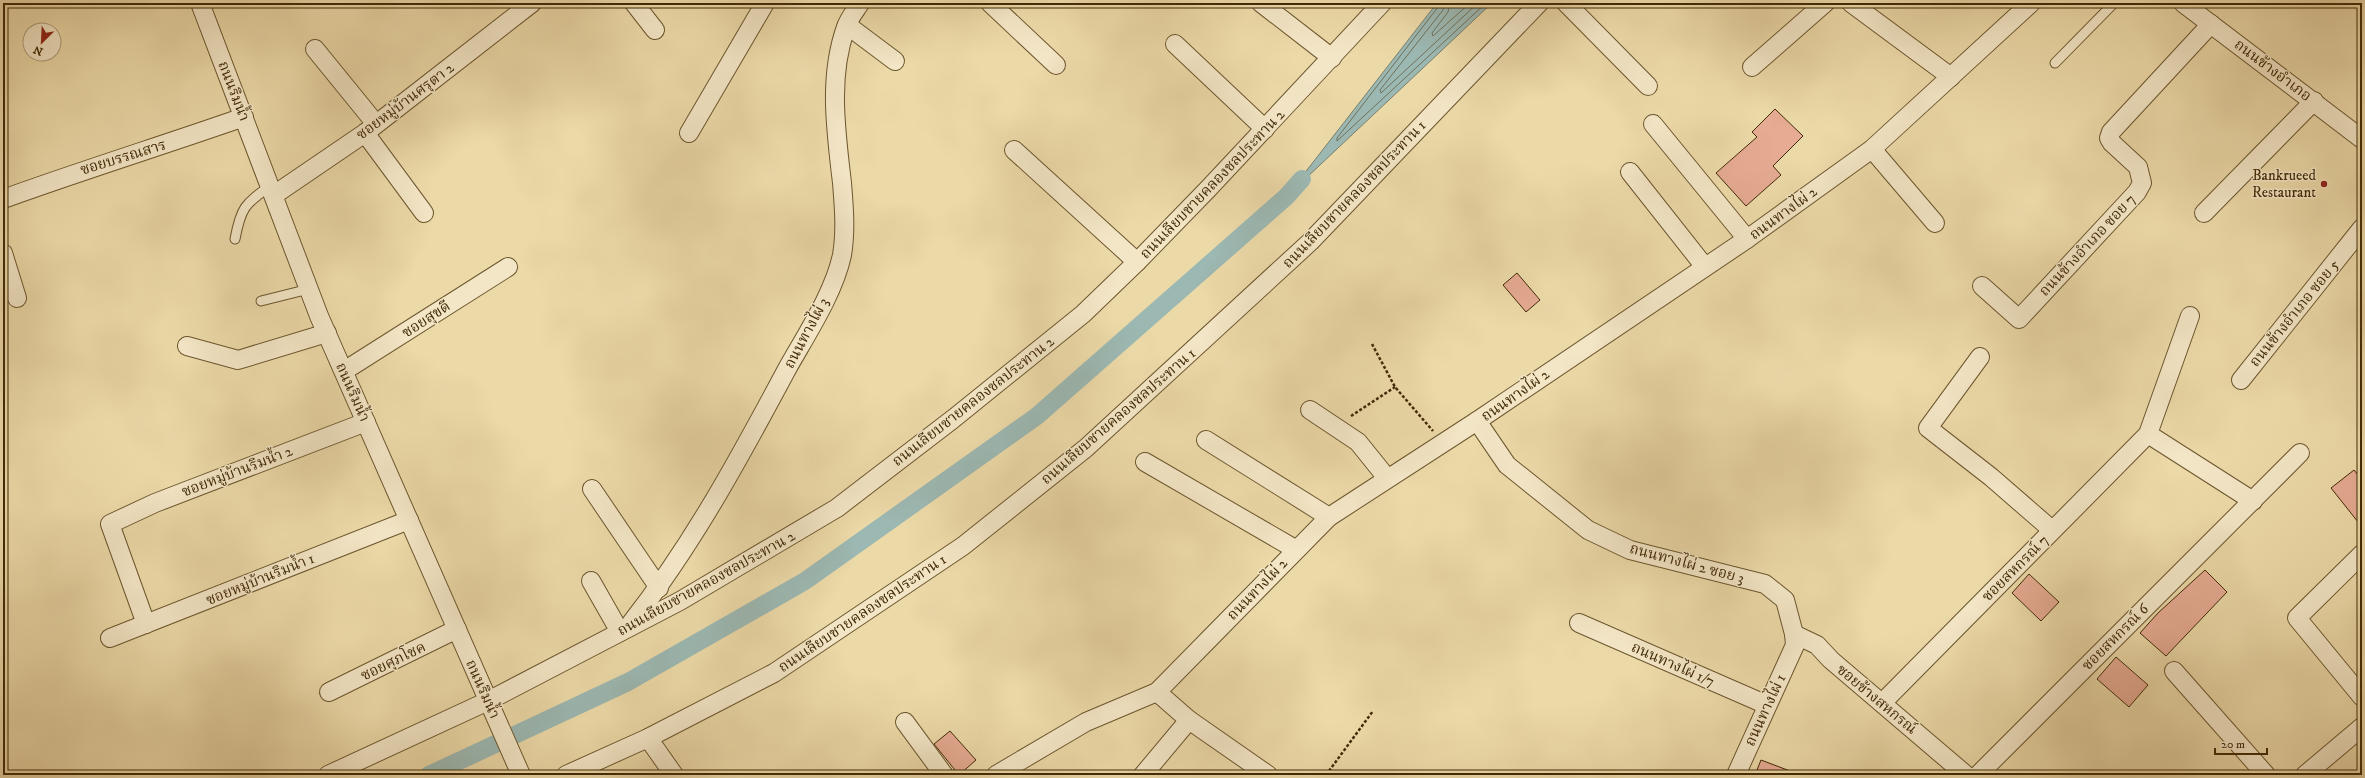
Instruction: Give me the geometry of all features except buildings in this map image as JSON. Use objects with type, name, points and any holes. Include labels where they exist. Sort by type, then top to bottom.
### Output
[{"type":"street","name":"ถนนริมน้ำ","points":[[200,3],[327,333],[520,775]]},
{"type":"street","name":"ซอยหมู่บ้านศรุตา 2","points":[[272,190],[371,129],[532,3]]},
{"type":"street","points":[[634,3],[655,30]]},
{"type":"street","points":[[689,133],[765,3]]},
{"type":"street","name":"ถนนทางไผ่ 3","points":[[624,629],[659,588],[720,493],[826,297],[842,255],[845,215],[835,120],[835,87],[838,55],[847,25],[860,3]]},
{"type":"street","points":[[990,3],[1056,65]]},
{"type":"street","points":[[1261,3],[1332,58]]},
{"type":"street","name":"ถนนเลียบชายคลองชลประทาน 2","points":[[328,775],[490,704],[624,629],[680,601],[837,508],[953,419],[1083,314],[1137,262],[1265,129],[1382,3]]},
{"type":"street","name":"ถนนเลียบชายคลองชลประทาน 1","points":[[566,775],[648,738],[774,672],[963,546],[1086,448],[1310,242],[1539,3]]},
{"type":"street","points":[[1566,3],[1648,86]]},
{"type":"street","points":[[1752,67],[1825,3]]},
{"type":"street","points":[[1851,3],[1951,77]]},
{"type":"street","name":"ถนนทางไผ่ 2","points":[[996,775],[1086,722],[1156,692],[1295,549],[1329,517],[1387,478],[1477,422],[1747,239],[1872,149],[2031,3]]},
{"type":"street","name":"ถนนข้างอำเภอ","points":[[2183,3],[2314,101],[2362,139]]},
{"type":"street","name":"ถนนข้างอำเภอ ซอย 7","points":[[1982,286],[2019,319],[2137,192],[2142,183],[2138,167],[2112,143],[2109,138],[2111,132],[2211,24]]},
{"type":"street","points":[[847,25],[895,61]]},
{"type":"street","points":[[1175,44],[1265,129]]},
{"type":"street","points":[[316,49],[371,129],[424,213]]},
{"type":"street","points":[[2204,213],[2314,101]]},
{"type":"street","name":"ซอยบรรณสาร","points":[[3,199],[77,172],[115,162],[244,117]]},
{"type":"street","points":[[1653,124],[1747,239]]},
{"type":"street","points":[[1872,149],[1935,223]]},
{"type":"street","points":[[1014,150],[1137,262]]},
{"type":"street","points":[[1630,172],[1705,267]]},
{"type":"street","name":"ถนนข้างอำเภอ ซอย 5","points":[[2241,380],[2362,228]]},
{"type":"street","points":[[3,253],[17,298]]},
{"type":"street","name":"ซอยสุขดี","points":[[344,371],[508,266]]},
{"type":"street","points":[[2190,316],[2148,434],[2253,501]]},
{"type":"street","points":[[187,346],[238,360],[327,333]]},
{"type":"street","points":[[1980,358],[1928,428],[1991,477],[2052,530]]},
{"type":"street","points":[[1310,410],[1358,442],[1387,478]]},
{"type":"street","name":"ซอยหมู่บ้านริมน้ำ 2","points":[[146,624],[110,524],[155,503],[366,422]]},
{"type":"street","name":"ถนนทางไผ่ 2 ซอย 3","points":[[1477,422],[1507,465],[1588,530],[1630,550],[1765,584],[1785,600],[1795,640]]},
{"type":"street","name":"ซอยสหกรณ์ 7","points":[[1882,703],[2148,434]]},
{"type":"street","points":[[1206,440],[1329,517]]},
{"type":"street","name":"ซอยสหกรณ์ 6","points":[[1978,775],[2300,453]]},
{"type":"street","points":[[1145,462],[1295,549]]},
{"type":"street","points":[[592,489],[659,588]]},
{"type":"street","name":"ซอยหมู่บ้านริมน้ำ 1","points":[[110,638],[409,520]]},
{"type":"street","points":[[2362,554],[2298,618],[2362,697]]},
{"type":"street","points":[[591,581],[624,629]]},
{"type":"street","name":"ถนนทางไผ่ 1/7","points":[[1579,623],[1767,705]]},
{"type":"street","name":"ซอยศุภโชค","points":[[329,692],[457,630]]},
{"type":"street","name":"ซอยข้างสหกรณ์","points":[[1795,640],[1817,645],[1966,775]]},
{"type":"street","name":"ถนนทางไผ่ 1","points":[[1736,775],[1795,640]]},
{"type":"street","points":[[2174,671],[2266,775]]},
{"type":"street","points":[[1156,692],[1189,720],[1268,775]]},
{"type":"street","points":[[1143,775],[1189,720]]},
{"type":"street","points":[[905,722],[944,775]]},
{"type":"street","points":[[2305,775],[2362,727]]},
{"type":"street","points":[[648,738],[674,775]]},
{"type":"lane","points":[[2055,63],[2114,3]]},
{"type":"lane","points":[[235,238],[238,224],[246,203],[272,190]]},
{"type":"lane","points":[[261,301],[309,289]]},
{"type":"path","points":[[1372,344],[1395,387],[1444,443]]},
{"type":"path","points":[[1336,427],[1395,387]]},
{"type":"path","points":[[1326,775],[1373,711]]},
{"type":"water","points":[[1437,3],[1492,3],[1286,197]]},
{"type":"waterway","points":[[429,775],[628,682],[805,581],[1037,416],[1286,197],[1302,179]]},
{"type":"place","name":"Bankrueed Restaurant","points":[[2324,184]]}]
